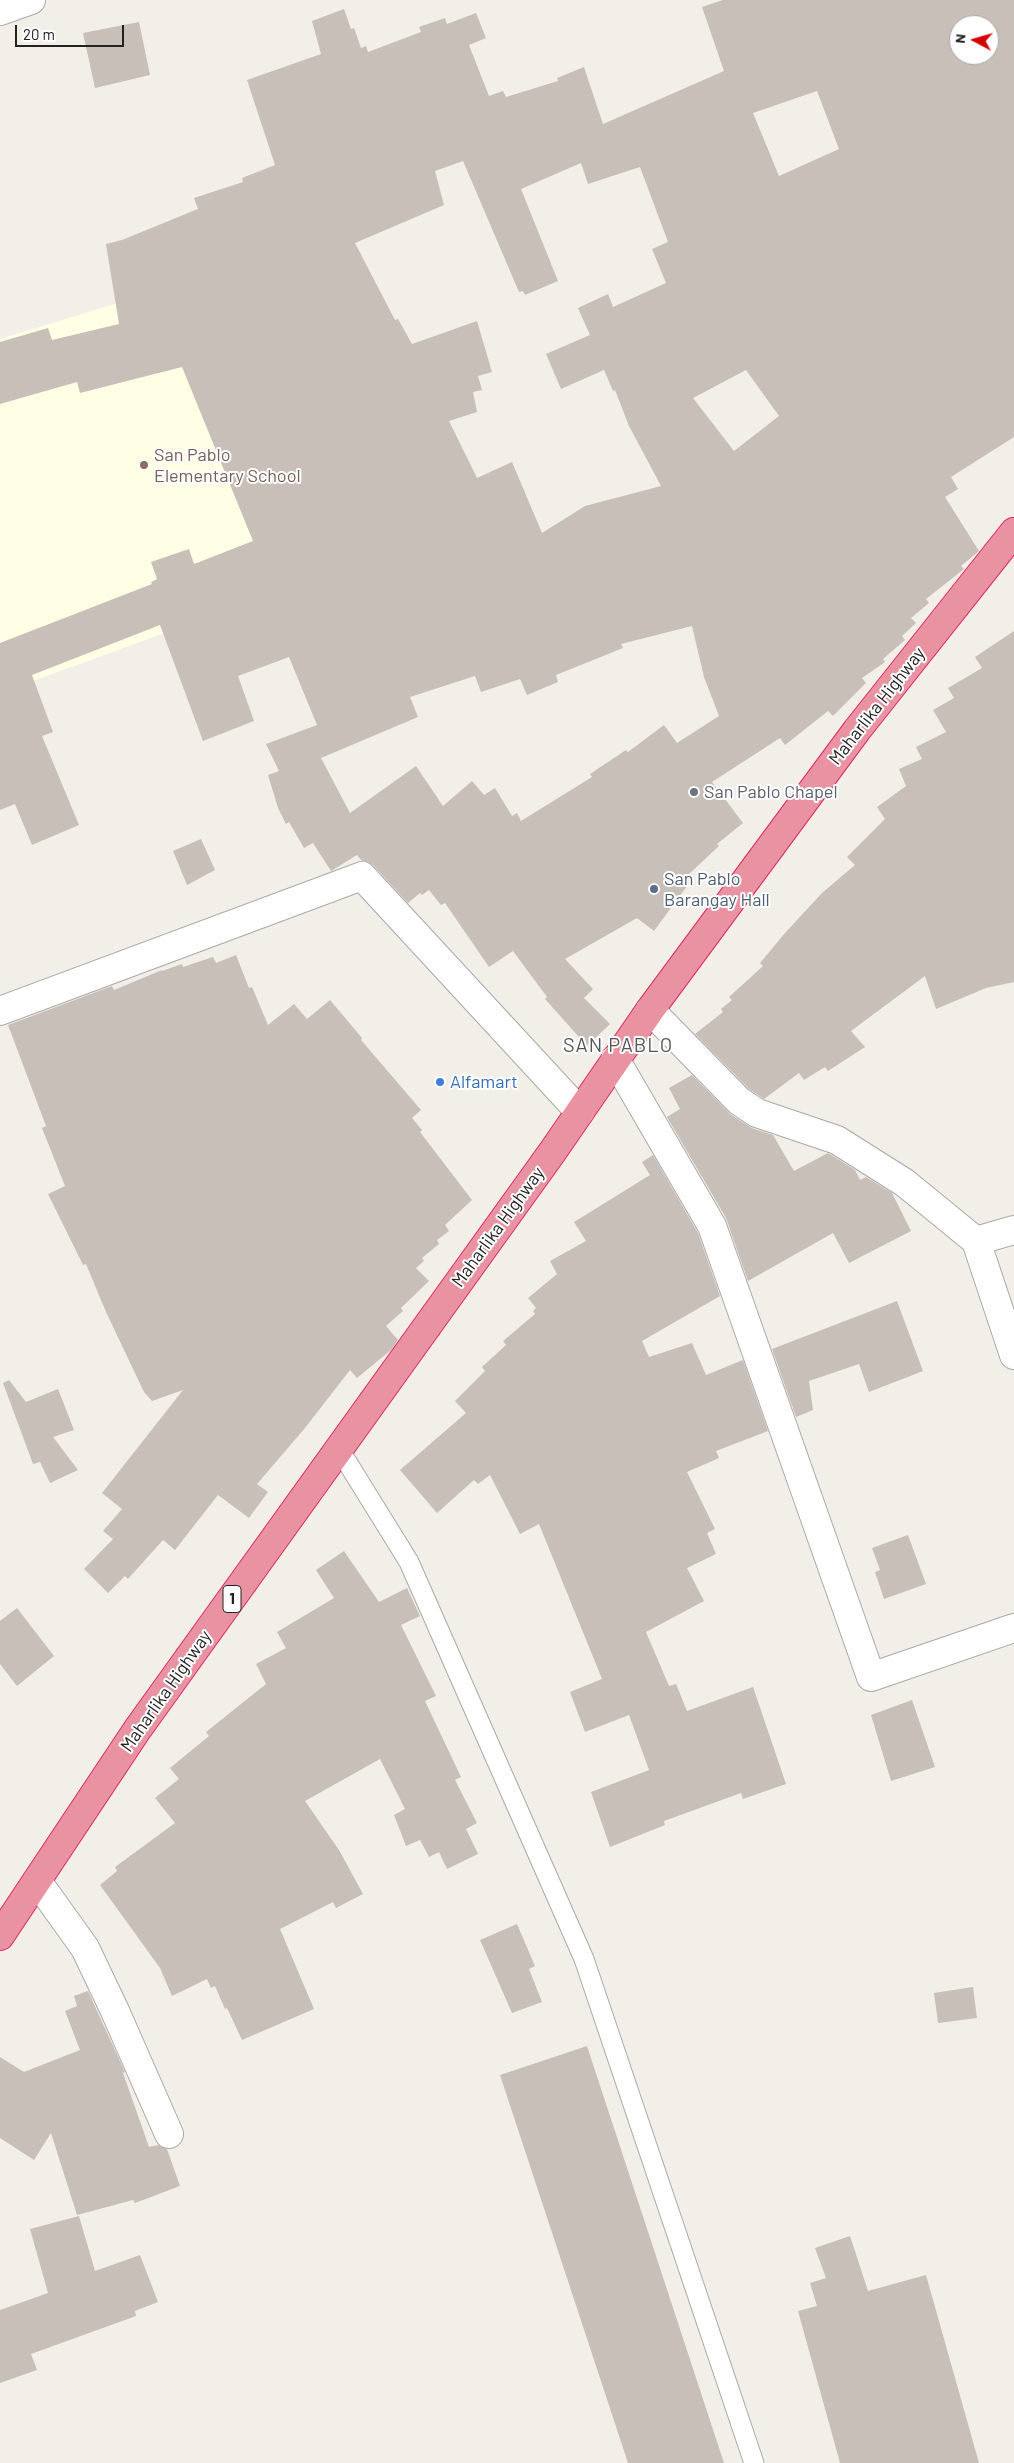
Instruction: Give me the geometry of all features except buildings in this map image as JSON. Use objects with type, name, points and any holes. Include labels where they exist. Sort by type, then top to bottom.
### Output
[{"type":"highway","name":"Maharlika Highway","points":[[0,1936],[137,1730],[580,1112],[650,1010],[857,730],[1014,532]]},
{"type":"street","points":[[0,11],[31,0]]},
{"type":"street","points":[[0,1011],[362,876],[580,1112]]},
{"type":"street","points":[[650,1010],[739,1101],[757,1113],[837,1140],[905,1183],[976,1240],[1014,1355]]},
{"type":"street","points":[[616,1059],[712,1226],[871,1677],[1014,1628]]},
{"type":"street","points":[[976,1240],[1014,1230]]},
{"type":"street","points":[[37,1882],[85,1948],[169,2134]]},
{"type":"lane","points":[[339,1449],[409,1562],[584,1959],[754,2463]]},
{"type":"shaded area","name":"San Pablo Elementary School","points":[[210,275],[332,572],[0,693],[0,339]]},
{"type":"place","name":"San Pablo Elementary School","points":[[144,465]]},
{"type":"place","name":"San Pablo Chapel","points":[[694,792]]},
{"type":"place","name":"San Pablo Barangay Hall","points":[[654,889]]},
{"type":"place","name":"Alfamart","points":[[440,1082]]},
{"type":"district","name":"SAN PABLO","points":[[618,1045]]}]
